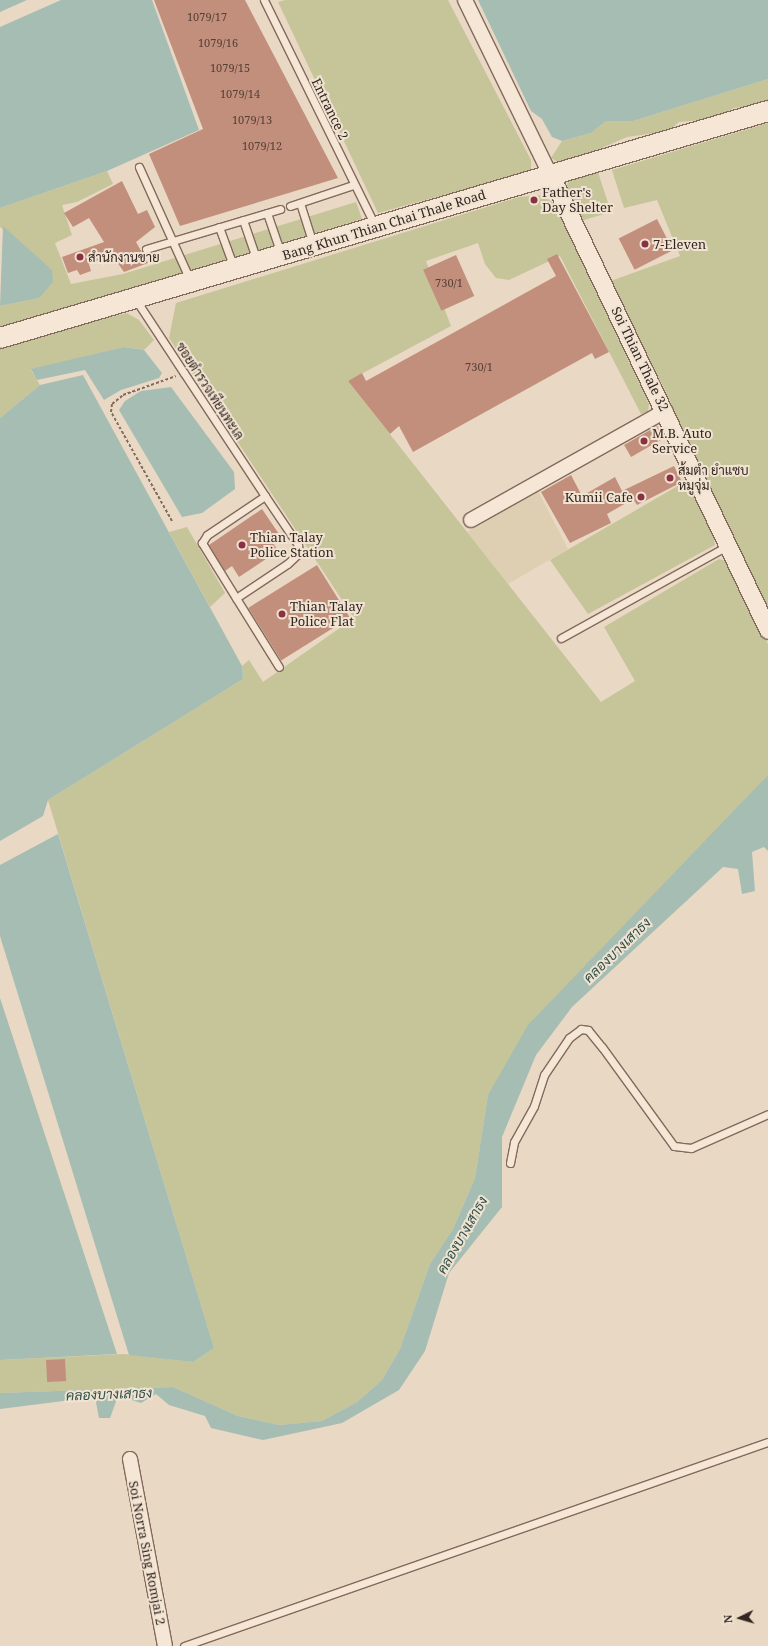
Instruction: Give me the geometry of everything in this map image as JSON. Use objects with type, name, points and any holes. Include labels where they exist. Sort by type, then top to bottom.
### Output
[{"type":"main road","name":"Bang Khun Thian Chai Thale Road","points":[[0,338],[282,256],[768,111]]},
{"type":"street","points":[[465,0],[550,176]]},
{"type":"street","name":"Soi Thian Thale 32","points":[[550,176],[665,411],[768,629]]},
{"type":"street","points":[[471,520],[665,411]]},
{"type":"street","name":"Soi Norra Sing Romjai 2","points":[[130,1459],[165,1646]]},
{"type":"lane","name":"Entrance 2","points":[[264,0],[353,185],[376,228]]},
{"type":"lane","points":[[139,167],[191,282]]},
{"type":"lane","points":[[290,206],[353,185]]},
{"type":"lane","points":[[300,203],[314,246]]},
{"type":"lane","points":[[146,249],[280,209]]},
{"type":"lane","points":[[267,213],[282,256]]},
{"type":"lane","points":[[243,220],[257,263]]},
{"type":"lane","points":[[219,227],[234,270]]},
{"type":"lane","name":"ซอยตำรวจเทียนทะเล","points":[[135,298],[265,496],[299,553],[236,598]]},
{"type":"lane","points":[[265,496],[207,535],[202,543],[279,667]]},
{"type":"lane","points":[[561,638],[728,546]]},
{"type":"lane","points":[[510,1163],[514,1142],[534,1106],[544,1076],[569,1038],[581,1029],[588,1030],[602,1047],[674,1146],[691,1148],[768,1114]]},
{"type":"lane","points":[[184,1646],[768,1442]]},
{"type":"path","points":[[172,521],[111,412],[112,404],[123,395],[184,373]]},
{"type":"shaded area","points":[[285,0],[448,0],[531,160],[531,171],[378,213],[278,2]]},
{"type":"shaded area","points":[[768,79],[768,104],[734,108],[714,119],[679,122],[669,131],[627,137],[572,161],[558,162],[551,158],[562,141],[591,133],[606,121],[633,121]]},
{"type":"shaded area","points":[[768,123],[768,613],[663,386],[608,282],[680,256],[657,200],[624,208],[612,170]]},
{"type":"shaded area","points":[[593,169],[598,172],[609,206],[607,213],[578,222],[567,185],[570,178]]},
{"type":"shaded area","points":[[107,171],[113,184],[77,202],[62,205],[72,235],[55,243],[71,284],[123,274],[356,202],[362,219],[0,327],[0,306],[39,298],[52,270],[0,227],[0,208]]},
{"type":"shaded area","points":[[543,195],[554,204],[649,404],[648,412],[641,414],[560,256],[509,280],[496,278],[485,264],[478,243],[426,261],[451,326],[348,381],[601,702],[635,681],[604,627],[719,559],[726,561],[768,644],[768,775],[488,1095],[475,1178],[453,1229],[430,1264],[400,1349],[382,1380],[357,1402],[322,1421],[279,1425],[238,1416],[173,1387],[0,1393],[0,1360],[124,1354],[193,1362],[214,1348],[48,800],[243,679],[242,666],[249,660],[263,682],[354,618],[169,338],[176,303],[519,197]]},
{"type":"shaded area","points":[[127,313],[139,320],[154,340],[144,350],[124,347],[31,370],[40,385],[0,418],[0,345]]},
{"type":"shaded area","points":[[688,480],[713,533],[715,545],[588,614],[550,560]]},
{"type":"shaded area","points":[[538,491],[568,549],[508,584],[467,532]]},
{"type":"shaded area","points":[[187,527],[225,593],[210,607],[169,532]]},
{"type":"water","points":[[0,0],[27,0],[0,12]]},
{"type":"water","points":[[61,0],[152,0],[199,130],[107,171],[0,208],[0,27]]},
{"type":"water","points":[[478,0],[768,0],[768,79],[633,121],[606,121],[591,133],[562,141],[552,137],[542,119],[531,111]]},
{"type":"water","points":[[3,226],[52,270],[53,282],[39,298],[0,306]]},
{"type":"water","points":[[124,347],[144,350],[162,373],[159,378],[121,390],[104,400],[85,370],[37,380],[31,369]]},
{"type":"water","points":[[83,375],[242,666],[243,679],[48,800],[43,816],[0,841],[0,418],[40,385]]},
{"type":"water","points":[[171,387],[234,472],[235,489],[202,513],[182,517],[119,410],[125,401],[141,391]]},
{"type":"water","name":"คลองบางเสาธง","points":[[768,775],[768,851],[764,847],[752,852],[755,891],[742,894],[738,869],[723,867],[572,1007],[536,1055],[502,1137],[502,1207],[449,1273],[425,1351],[399,1390],[342,1423],[263,1440],[211,1428],[205,1416],[169,1405],[156,1394],[141,1403],[118,1396],[110,1418],[99,1418],[95,1397],[0,1409],[0,1393],[173,1387],[238,1416],[279,1425],[322,1421],[357,1402],[382,1380],[400,1349],[430,1264],[453,1229],[475,1178],[488,1095],[528,1025]]},
{"type":"water","points":[[58,834],[214,1348],[193,1362],[129,1355],[0,936],[0,865]]},
{"type":"water","points":[[0,998],[117,1354],[0,1360]]},
{"type":"building","points":[[154,0],[245,0],[338,178],[180,226],[149,154],[203,129]]},
{"type":"building","points":[[122,181],[138,214],[147,210],[155,227],[136,242],[148,263],[124,272],[112,255],[89,264],[91,271],[80,275],[77,270],[68,273],[62,257],[104,242],[89,218],[73,227],[64,213]]},
{"type":"building","name":"7-Eleven","points":[[657,219],[673,250],[635,270],[619,239]]},
{"type":"building","points":[[557,254],[609,352],[595,359],[592,353],[413,452],[399,426],[390,434],[348,381],[362,373],[366,381],[556,276],[547,259]]},
{"type":"building","points":[[456,255],[474,296],[441,311],[423,270]]},
{"type":"building","name":"M.B. Auto Service","points":[[657,426],[664,438],[631,457],[624,445]]},
{"type":"building","points":[[674,466],[682,482],[637,505],[633,499],[607,514],[611,523],[570,543],[541,492],[571,475],[582,496],[615,477],[622,491]]},
{"type":"building","name":"Thian Talay Police Station","points":[[262,509],[281,537],[273,543],[278,551],[239,577],[232,566],[225,571],[209,545]]},
{"type":"building","name":"Thian Talay Police Flat","points":[[317,565],[350,618],[281,661],[248,608]]},
{"type":"building","points":[[65,1359],[66,1381],[47,1382],[46,1360]]},
{"type":"place","name":"Father's Day Shelter","points":[[534,200]]},
{"type":"place","name":"7-Eleven","points":[[645,244]]},
{"type":"place","name":"สำนักงานขาย","points":[[80,257]]},
{"type":"place","name":"M.B. Auto Service","points":[[644,441]]},
{"type":"place","name":"ส้มตำ ยำแซบ หมูจุ่ม","points":[[670,478]]},
{"type":"place","name":"Kumii Cafe","points":[[641,497]]},
{"type":"place","name":"Thian Talay Police Station","points":[[242,545]]},
{"type":"place","name":"Thian Talay Police Flat","points":[[282,614]]}]
